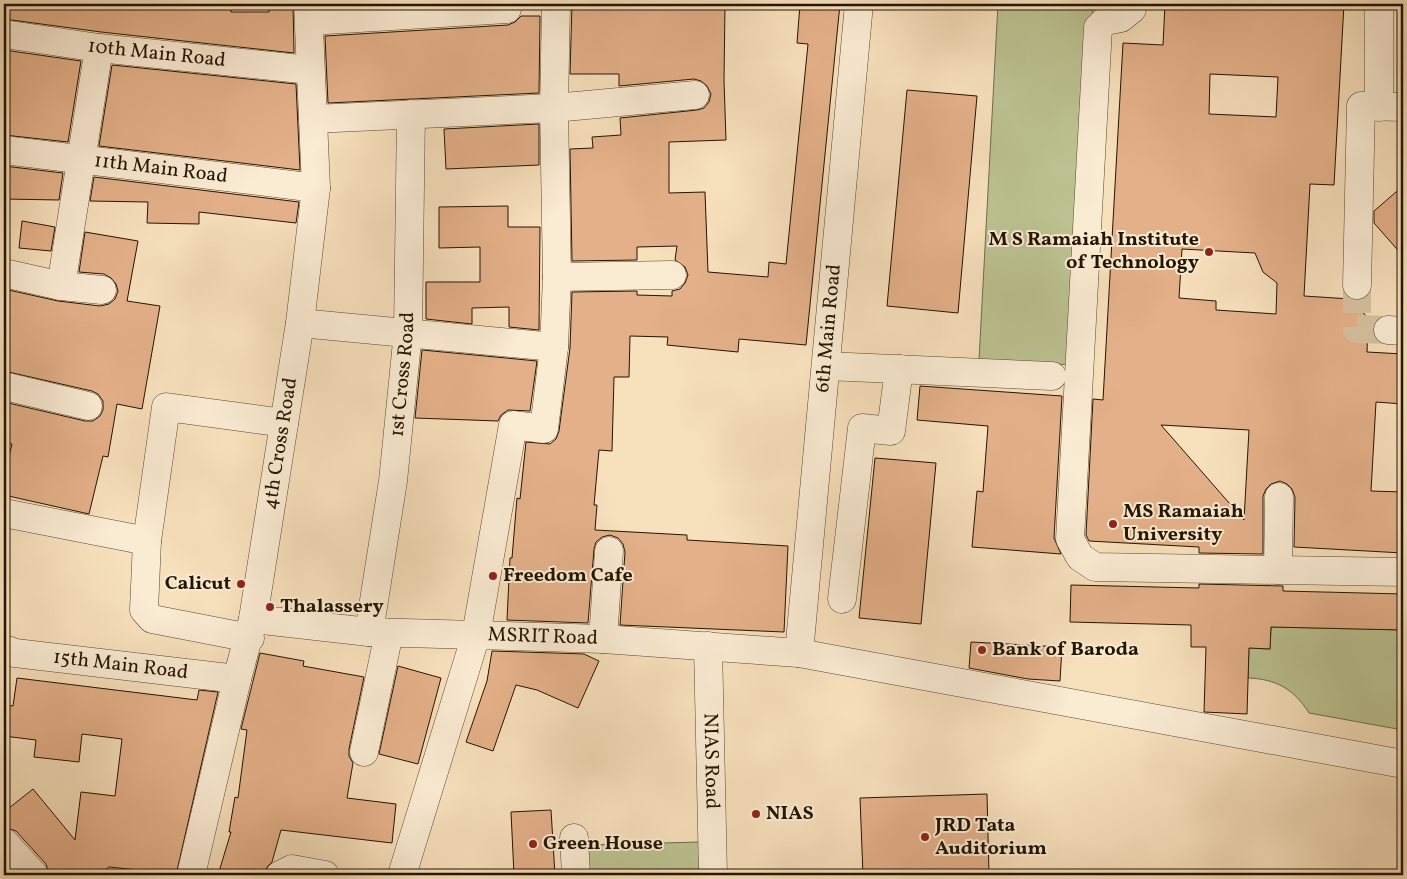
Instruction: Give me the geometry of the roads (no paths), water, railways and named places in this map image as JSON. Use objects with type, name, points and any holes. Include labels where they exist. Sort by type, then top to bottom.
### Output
[{"type":"street","points":[[284,424],[166,407],[147,541],[144,610],[152,619],[252,629],[476,635],[513,425],[544,429],[554,347],[557,277],[554,108],[556,4]]},
{"type":"street","name":"6th Main Road","points":[[799,653],[859,4]]},
{"type":"street","points":[[1132,4],[1132,9],[1122,18],[1105,21],[1098,28],[1070,539],[1080,557],[1095,568],[1403,572]]},
{"type":"street","points":[[1357,285],[1361,106],[1391,107],[1379,4]]},
{"type":"street","points":[[309,12],[507,10]]},
{"type":"street","name":"4th Cross Road","points":[[191,875],[237,679],[252,629],[300,323],[316,188],[309,12]]},
{"type":"street","name":"10th Main Road","points":[[4,34],[99,48],[310,70]]},
{"type":"street","points":[[61,286],[99,48]]},
{"type":"street","points":[[314,119],[554,108],[695,95]]},
{"type":"street","name":"1st Cross Road","points":[[364,752],[379,633],[408,332],[411,114]]},
{"type":"street","name":"11th Main Road","points":[[4,150],[316,188]]},
{"type":"street","points":[[4,273],[61,286],[102,290]]},
{"type":"street","points":[[557,277],[672,274]]},
{"type":"street","points":[[300,323],[554,347]]},
{"type":"street","points":[[826,366],[1052,376]]},
{"type":"street","points":[[842,599],[862,428],[891,431],[899,369]]},
{"type":"street","points":[[4,386],[88,406]]},
{"type":"street","points":[[1278,570],[1279,497]]},
{"type":"street","points":[[4,513],[147,541]]},
{"type":"street","points":[[603,640],[609,551]]},
{"type":"street","name":"MSRIT Road","points":[[402,875],[476,635],[603,640],[799,653],[1403,764]]},
{"type":"street","name":"NIAS Road","points":[[708,646],[713,875]]},
{"type":"street","name":"15th Main Road","points":[[4,649],[15,653],[237,679]]},
{"type":"street","points":[[574,838],[576,875]]},
{"type":"street","points":[[4,842],[34,875]]},
{"type":"street","points":[[280,875],[286,870],[292,869],[324,875]]},
{"type":"tunnel","points":[[1357,285],[1357,329],[1388,330]]},
{"type":"place","name":"M S Ramaiah Institute of Technology","points":[[1209,252]]},
{"type":"place","name":"MS Ramaiah University","points":[[1113,524]]},
{"type":"place","name":"Freedom Cafe","points":[[493,576]]},
{"type":"place","name":"Calicut","points":[[241,584]]},
{"type":"place","name":"Thalassery","points":[[270,607]]},
{"type":"place","name":"Bank of Baroda","points":[[982,650]]},
{"type":"place","name":"NIAS","points":[[756,814]]},
{"type":"place","name":"JRD Tata Auditorium","points":[[925,837]]},
{"type":"place","name":"Green House","points":[[533,844]]}]
